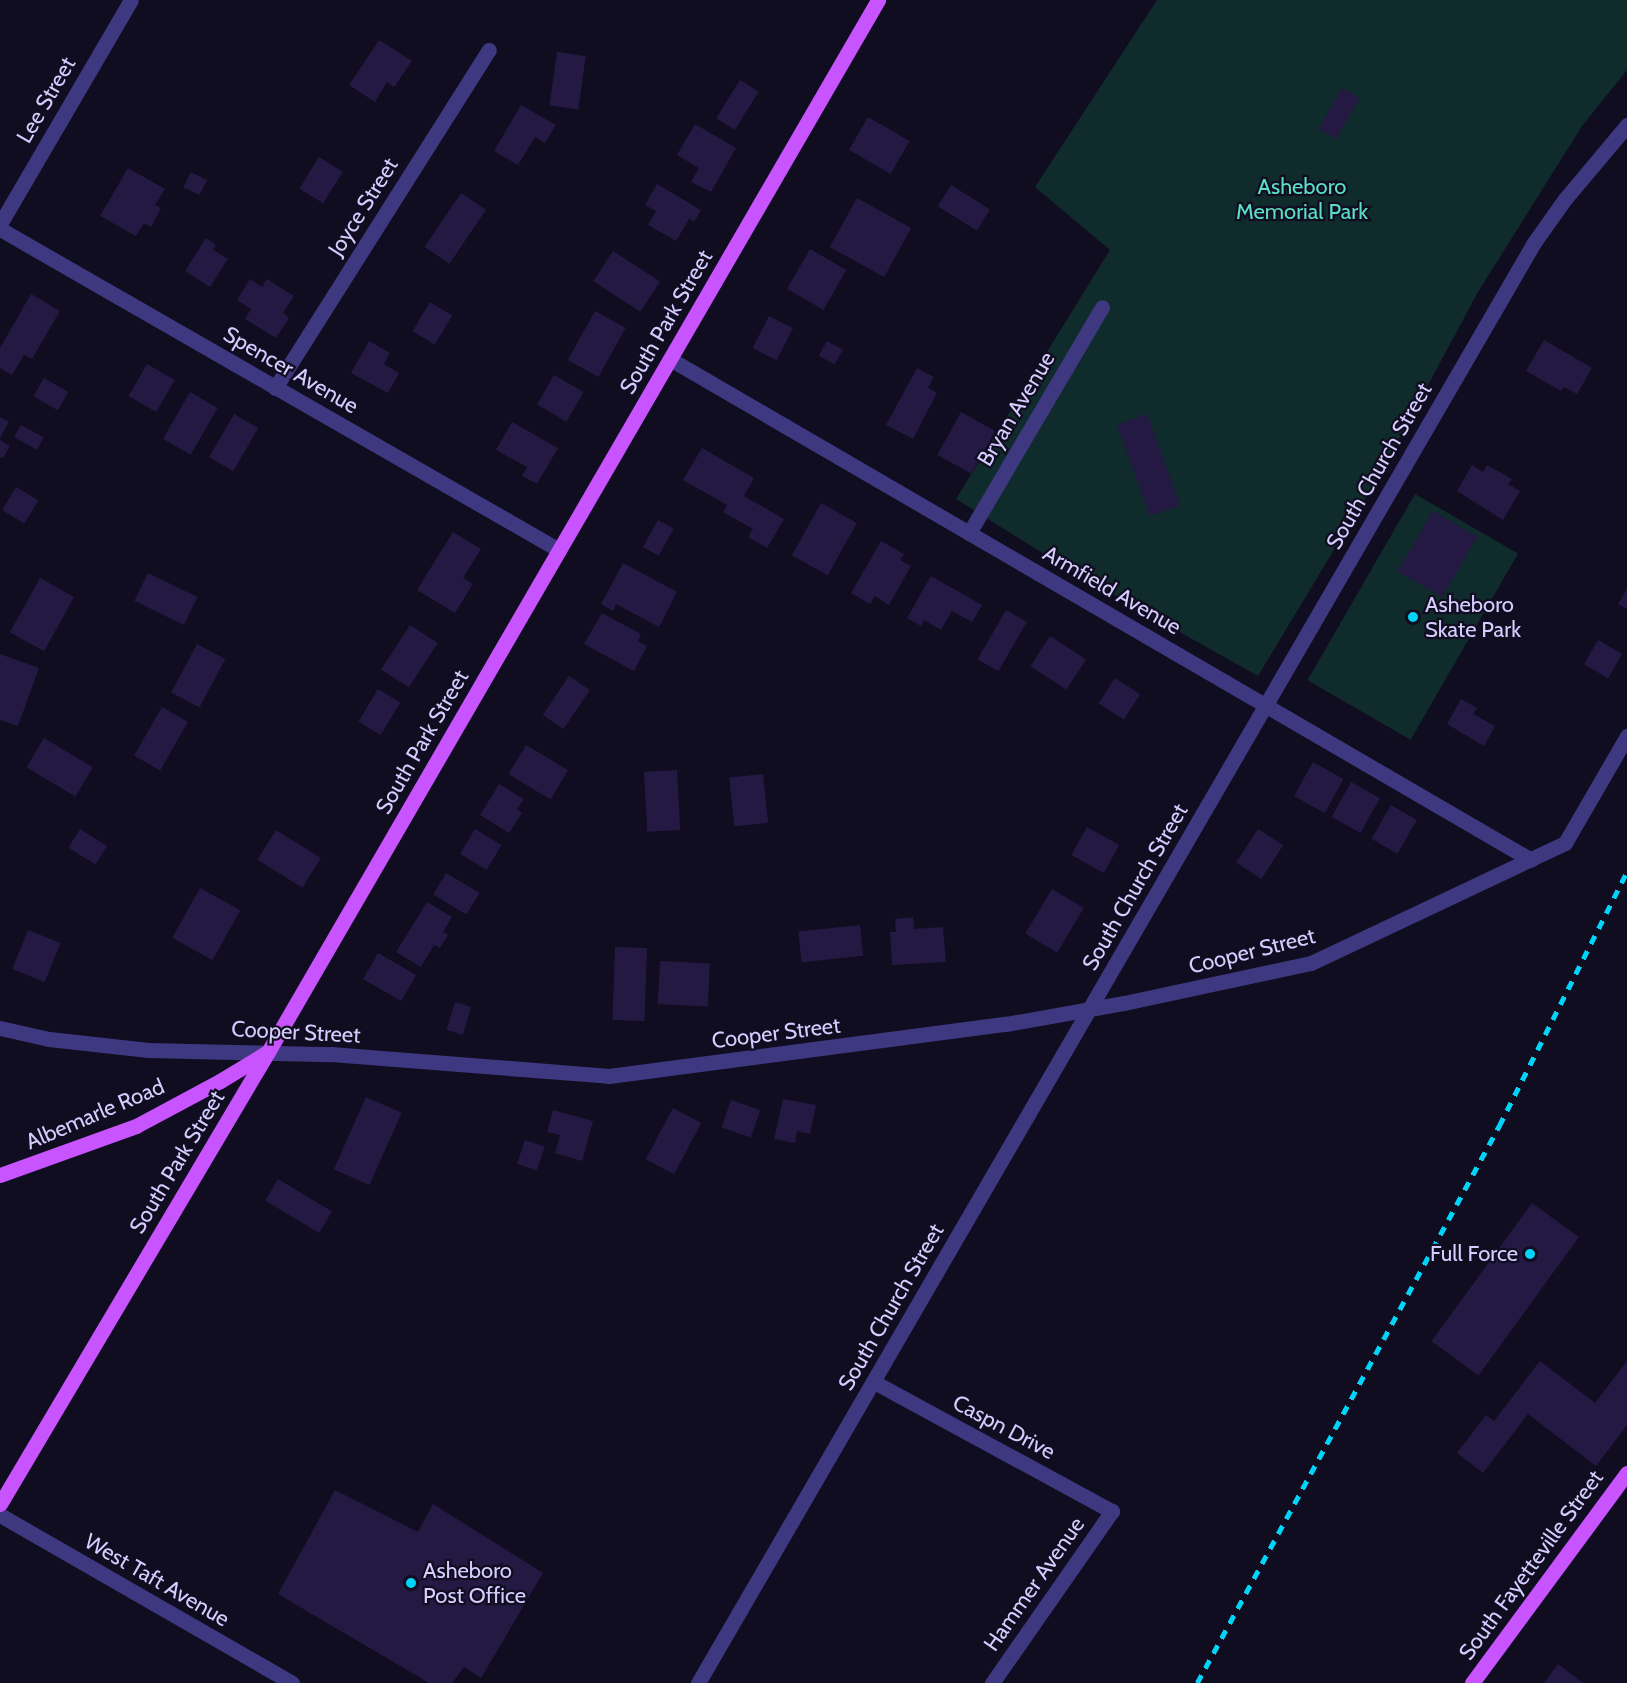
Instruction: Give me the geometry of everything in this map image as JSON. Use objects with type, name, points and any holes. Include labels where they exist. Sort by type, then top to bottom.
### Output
[{"type":"main road","name":"South Park Street","points":[[0,1504],[268,1052],[878,0]]},
{"type":"main road","name":"Albemarle Road","points":[[0,1175],[136,1126],[220,1082],[268,1052]]},
{"type":"main road","name":"South Fayetteville Street","points":[[1472,1683],[1627,1473]]},
{"type":"street","name":"Lee Street","points":[[0,224],[131,0]]},
{"type":"street","name":"Joyce Street","points":[[275,388],[489,50]]},
{"type":"street","name":"South Church Street","points":[[698,1683],[1533,244],[1565,200],[1627,125]]},
{"type":"street","name":"Spencer Avenue","points":[[0,230],[559,550]]},
{"type":"street","name":"Bryan Avenue","points":[[969,533],[1102,307]]},
{"type":"street","name":"Armfield Avenue","points":[[670,359],[1531,860]]},
{"type":"street","points":[[1531,860],[1565,843],[1627,736]]},
{"type":"street","name":"Cooper Street","points":[[0,1028],[49,1039],[148,1050],[331,1054],[609,1076],[1006,1024],[1160,997],[1311,963],[1531,860]]},
{"type":"street","name":"Caspn Drive","points":[[874,1382],[1112,1511]]},
{"type":"street","name":"Hammer Avenue","points":[[992,1683],[1112,1511]]},
{"type":"street","name":"West Taft Avenue","points":[[0,1515],[292,1683]]},
{"type":"green space","name":"Asheboro Memorial Park","points":[[1157,0],[1627,0],[1627,70],[1582,126],[1478,292],[1385,465],[1258,676],[1073,572],[956,499],[1110,250],[1035,187]]},
{"type":"green space","name":"Asheboro Skate Park","points":[[1415,494],[1518,554],[1411,740],[1308,680]]},
{"type":"building","points":[[379,40],[412,61],[394,87],[387,82],[375,102],[349,85]]},
{"type":"building","points":[[557,52],[586,56],[578,110],[549,105]]},
{"type":"building","points":[[740,80],[759,92],[735,130],[716,118]]},
{"type":"building","points":[[1342,88],[1359,98],[1336,139],[1318,129]]},
{"type":"building","points":[[521,105],[556,125],[545,143],[535,137],[518,165],[494,151]]},
{"type":"building","points":[[868,117],[910,141],[891,174],[849,150]]},
{"type":"building","points":[[695,124],[736,148],[711,192],[691,182],[699,168],[677,155]]},
{"type":"building","points":[[319,157],[343,172],[323,203],[299,188]]},
{"type":"building","points":[[128,168],[165,189],[155,205],[161,208],[151,227],[144,223],[136,236],[100,216]]},
{"type":"building","points":[[191,172],[207,180],[199,195],[183,187]]},
{"type":"building","points":[[657,184],[701,210],[694,222],[689,219],[676,241],[648,225],[656,211],[645,205]]},
{"type":"building","points":[[951,185],[990,209],[977,231],[938,206]]},
{"type":"building","points":[[461,193],[486,210],[450,264],[425,247]]},
{"type":"building","points":[[857,198],[911,228],[884,277],[830,247]]},
{"type":"building","points":[[206,238],[216,245],[213,250],[228,259],[210,287],[185,271]]},
{"type":"building","points":[[810,249],[846,270],[823,310],[787,289]]},
{"type":"building","points":[[613,251],[660,281],[640,312],[593,281]]},
{"type":"building","points":[[250,279],[262,287],[267,279],[294,296],[283,313],[289,318],[276,338],[245,319],[251,309],[237,300]]},
{"type":"building","points":[[31,294],[60,311],[32,359],[24,355],[12,375],[0,368],[0,348]]},
{"type":"building","points":[[430,302],[452,315],[435,345],[412,331]]},
{"type":"building","points":[[595,311],[626,328],[598,377],[568,360]]},
{"type":"building","points":[[769,316],[793,328],[777,360],[753,348]]},
{"type":"building","points":[[1544,340],[1592,368],[1577,394],[1564,387],[1561,391],[1526,371]]},
{"type":"building","points":[[369,341],[390,353],[384,364],[399,373],[388,393],[351,373]]},
{"type":"building","points":[[827,341],[843,350],[835,365],[819,356]]},
{"type":"building","points":[[147,364],[175,380],[156,412],[128,396]]},
{"type":"building","points":[[917,368],[934,377],[928,388],[937,393],[913,439],[886,425]]},
{"type":"building","points":[[554,375],[583,392],[566,421],[537,404]]},
{"type":"building","points":[[44,378],[68,392],[58,410],[34,396]]},
{"type":"building","points":[[190,392],[218,408],[191,455],[163,439]]},
{"type":"building","points":[[961,412],[995,431],[971,474],[937,455]]},
{"type":"building","points":[[234,414],[258,428],[233,471],[209,457]]},
{"type":"building","points":[[1147,414],[1180,505],[1150,516],[1117,425]]},
{"type":"building","points":[[0,417],[9,422],[0,438]]},
{"type":"building","points":[[512,422],[558,448],[537,484],[522,476],[527,467],[496,450]]},
{"type":"building","points":[[21,425],[44,438],[37,450],[14,437]]},
{"type":"building","points":[[0,440],[10,446],[3,458],[0,457]]},
{"type":"building","points":[[702,448],[754,478],[744,496],[784,519],[767,548],[748,537],[753,529],[723,512],[727,505],[683,480]]},
{"type":"building","points":[[1472,465],[1483,472],[1487,465],[1512,479],[1508,484],[1520,491],[1503,520],[1457,491]]},
{"type":"building","points":[[16,487],[38,500],[24,524],[2,510]]},
{"type":"building","points":[[821,503],[857,523],[828,575],[792,555]]},
{"type":"building","points":[[1433,511],[1477,536],[1442,597],[1398,572]]},
{"type":"building","points":[[658,520],[674,529],[659,556],[643,547]]},
{"type":"building","points":[[453,532],[481,549],[463,578],[473,584],[455,613],[417,590]]},
{"type":"building","points":[[881,541],[904,554],[900,560],[911,566],[889,605],[875,596],[870,604],[851,593]]},
{"type":"building","points":[[623,563],[677,592],[659,627],[616,604],[613,611],[601,604]]},
{"type":"building","points":[[148,573],[197,597],[184,625],[134,601]]},
{"type":"building","points":[[931,576],[982,605],[972,622],[952,611],[941,630],[924,620],[921,626],[907,618]]},
{"type":"building","points":[[40,578],[74,597],[44,651],[10,632]]},
{"type":"building","points":[[1627,589],[1627,609],[1618,604]]},
{"type":"building","points":[[1006,610],[1027,622],[998,671],[978,659]]},
{"type":"building","points":[[602,613],[641,634],[638,641],[647,646],[634,671],[584,644]]},
{"type":"building","points":[[410,625],[438,643],[409,687],[381,669]]},
{"type":"building","points":[[1050,636],[1086,659],[1066,690],[1030,666]]},
{"type":"building","points":[[1598,640],[1622,654],[1608,678],[1584,664]]},
{"type":"building","points":[[197,644],[225,659],[199,708],[171,693]]},
{"type":"building","points":[[0,654],[39,668],[18,726],[0,720]]},
{"type":"building","points":[[569,676],[590,690],[563,729],[543,715]]},
{"type":"building","points":[[1115,678],[1140,694],[1124,719],[1099,703]]},
{"type":"building","points":[[378,689],[400,702],[381,735],[358,722]]},
{"type":"building","points":[[1461,699],[1477,708],[1473,714],[1495,726],[1484,746],[1447,724]]},
{"type":"building","points":[[162,707],[188,722],[160,770],[134,755]]},
{"type":"building","points":[[44,738],[93,767],[75,797],[26,767]]},
{"type":"building","points":[[526,745],[568,770],[550,799],[508,774]]},
{"type":"building","points":[[1313,762],[1344,779],[1325,813],[1294,796]]},
{"type":"building","points":[[677,770],[680,830],[647,832],[644,772]]},
{"type":"building","points":[[763,774],[768,823],[734,826],[729,778]]},
{"type":"building","points":[[1351,782],[1380,798],[1360,833],[1332,817]]},
{"type":"building","points":[[499,784],[524,799],[517,809],[522,813],[509,833],[480,815]]},
{"type":"building","points":[[1391,805],[1417,820],[1397,854],[1372,839]]},
{"type":"building","points":[[1087,827],[1119,845],[1104,873],[1071,855]]},
{"type":"building","points":[[80,829],[107,846],[95,865],[68,848]]},
{"type":"building","points":[[475,829],[502,845],[487,870],[460,854]]},
{"type":"building","points":[[1258,829],[1283,845],[1261,879],[1236,863]]},
{"type":"building","points":[[276,830],[321,858],[302,888],[257,860]]},
{"type":"building","points":[[446,873],[479,893],[467,915],[433,894]]},
{"type":"building","points":[[200,888],[240,910],[213,960],[172,938]]},
{"type":"building","points":[[1052,889],[1084,908],[1057,953],[1025,934]]},
{"type":"building","points":[[427,902],[452,917],[443,932],[448,935],[440,948],[434,945],[421,967],[396,952]]},
{"type":"building","points":[[913,917],[914,929],[943,927],[946,962],[892,965],[890,932],[896,932],[895,919]]},
{"type":"building","points":[[860,925],[863,956],[802,962],[798,931]]},
{"type":"building","points":[[28,930],[60,943],[45,982],[12,969]]},
{"type":"building","points":[[615,947],[647,948],[644,1021],[612,1020]]},
{"type":"building","points":[[378,953],[416,975],[401,1001],[363,979]]},
{"type":"building","points":[[660,961],[710,964],[708,1007],[658,1004]]},
{"type":"building","points":[[455,1002],[471,1007],[463,1035],[447,1030]]},
{"type":"building","points":[[366,1097],[402,1113],[369,1185],[334,1169]]},
{"type":"building","points":[[783,1099],[816,1105],[810,1134],[797,1131],[795,1143],[774,1139]]},
{"type":"building","points":[[731,1100],[760,1110],[751,1138],[722,1127]]},
{"type":"building","points":[[673,1108],[701,1123],[674,1174],[646,1159]]},
{"type":"building","points":[[553,1110],[593,1121],[582,1161],[555,1153],[560,1135],[547,1132]]},
{"type":"building","points":[[525,1140],[545,1147],[537,1170],[517,1164]]},
{"type":"building","points":[[278,1179],[332,1211],[319,1233],[265,1200]]},
{"type":"building","points":[[1532,1203],[1579,1237],[1478,1375],[1431,1341]]},
{"type":"building","points":[[1540,1361],[1595,1403],[1627,1361],[1627,1425],[1596,1466],[1528,1414],[1483,1473],[1457,1453],[1486,1415],[1494,1421]]},
{"type":"building","name":"Asheboro Post Office","points":[[335,1490],[418,1532],[433,1504],[543,1573],[481,1678],[464,1667],[452,1683],[429,1683],[278,1594]]},
{"type":"building","points":[[1558,1664],[1583,1683],[1544,1683]]},
{"type":"railway","points":[[1197,1683],[1499,1126],[1627,871]]},
{"type":"place","name":"Asheboro Skate Park","points":[[1413,617]]},
{"type":"place","name":"Full Force","points":[[1530,1254]]},
{"type":"place","name":"Asheboro Post Office","points":[[411,1583]]}]
